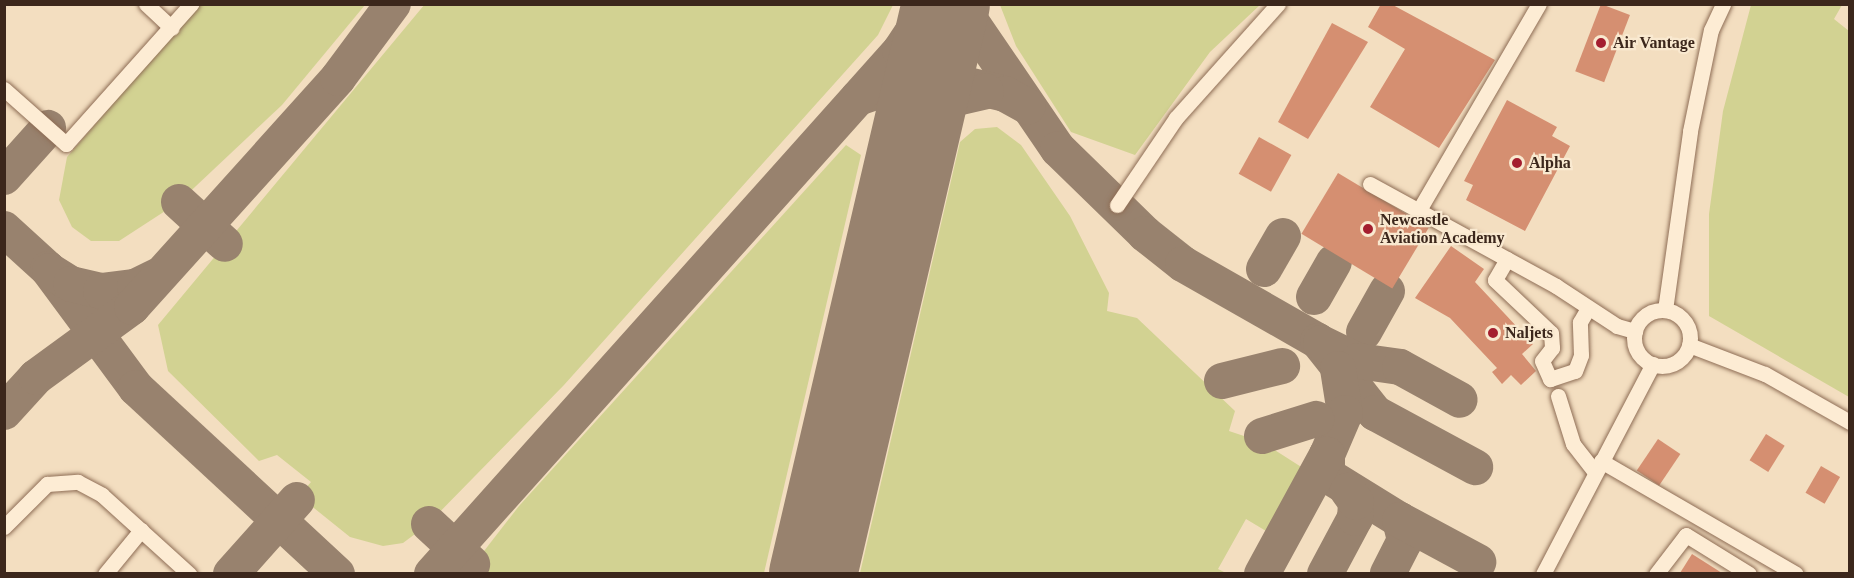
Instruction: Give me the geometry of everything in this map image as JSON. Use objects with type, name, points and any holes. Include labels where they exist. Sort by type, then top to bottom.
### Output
[{"type":"street","points":[[146,4],[172,28]]},
{"type":"street","points":[[4,89],[66,144],[172,28],[191,4]]},
{"type":"street","points":[[1117,205],[1176,118],[1278,4]]},
{"type":"street","points":[[1419,210],[1539,4]]},
{"type":"street","points":[[1665,310],[1690,130],[1711,30],[1723,4]]},
{"type":"street","points":[[1370,184],[1507,259],[1588,308],[1635,331]]},
{"type":"street","points":[[1507,259],[1495,280],[1551,333],[1552,348],[1542,360],[1550,379],[1575,371],[1581,355],[1580,322],[1588,308]]},
{"type":"street","points":[[1665,310],[1687,326],[1689,345],[1675,362],[1653,364],[1637,351],[1635,331],[1646,315],[1665,310]]},
{"type":"street","points":[[1689,345],[1765,374],[1850,422]]},
{"type":"street","points":[[1543,573],[1653,364]]},
{"type":"street","points":[[1558,396],[1573,444],[1598,467],[1796,573]]},
{"type":"street","points":[[4,527],[39,489],[68,481],[93,488],[189,573]]},
{"type":"street","points":[[105,573],[141,530]]},
{"type":"street","points":[[1656,573],[1686,535],[1749,573]]},
{"type":"green space","points":[[425,4],[893,5],[878,35],[564,385],[427,525],[403,543],[383,546],[350,537],[299,496],[311,482],[277,455],[259,461],[168,371],[158,325]]},
{"type":"green space","points":[[1000,4],[1260,5],[1210,52],[1135,155],[1071,132],[1016,46]]},
{"type":"green space","points":[[198,5],[365,5],[282,105],[179,202],[119,241],[91,241],[72,227],[59,200],[67,157]]},
{"type":"green space","points":[[1751,5],[1842,5],[1834,19],[1849,31],[1849,397],[1709,316],[1709,214],[1723,111]]},
{"type":"green space","points":[[997,127],[1021,145],[1070,216],[1109,293],[1107,311],[1137,318],[1235,411],[1229,431],[1262,442],[1306,470],[1271,534],[1246,519],[1218,569],[1226,573],[860,573],[960,142],[975,129]]},
{"type":"green space","points":[[846,145],[861,155],[764,573],[467,573],[519,506]]},
{"type":"building","points":[[1381,4],[1391,4],[1495,60],[1439,148],[1370,107],[1405,49],[1368,27]]},
{"type":"building","name":"Air Vantage","points":[[1601,4],[1630,15],[1604,82],[1575,71]]},
{"type":"building","points":[[1332,23],[1368,42],[1308,139],[1278,122]]},
{"type":"building","name":"Alpha","points":[[1507,100],[1557,127],[1552,136],[1570,146],[1525,231],[1466,200],[1473,185],[1464,181]]},
{"type":"building","points":[[1259,137],[1291,155],[1271,192],[1239,174]]},
{"type":"building","name":"Newcastle Aviation Academy","points":[[1338,173],[1429,228],[1392,288],[1301,234]]},
{"type":"building","points":[[1451,246],[1484,269],[1475,282],[1533,344],[1522,354],[1536,371],[1521,385],[1511,375],[1502,384],[1492,372],[1497,368],[1450,318],[1415,298]]},
{"type":"building","points":[[1766,434],[1785,446],[1768,472],[1750,460]]},
{"type":"building","points":[[1658,439],[1680,454],[1659,486],[1637,471]]},
{"type":"building","points":[[1821,466],[1840,477],[1825,504],[1806,493]]},
{"type":"building","points":[[1692,554],[1722,573],[1680,573]]},
{"type":"taxiway","points":[[4,412],[36,377],[132,307],[338,78],[393,4]]},
{"type":"taxiway","points":[[432,574],[900,51],[931,4]]},
{"type":"taxiway","points":[[959,4],[1058,149],[1145,234],[1183,264],[1318,341],[1375,413],[1475,467]]},
{"type":"taxiway","points":[[858,98],[896,85],[947,80],[1005,94],[1028,107]]},
{"type":"taxiway","points":[[914,140],[948,100],[986,91]]},
{"type":"taxiway","points":[[4,177],[48,128]]},
{"type":"taxiway","points":[[179,202],[225,244]]},
{"type":"taxiway","points":[[4,229],[48,269],[136,388],[337,574]]},
{"type":"taxiway","points":[[1264,269],[1283,236]]},
{"type":"taxiway","points":[[1314,297],[1334,262]]},
{"type":"taxiway","points":[[50,271],[71,284],[101,291],[135,287],[158,276]]},
{"type":"taxiway","points":[[1364,332],[1387,291]]},
{"type":"taxiway","points":[[1321,343],[1358,361],[1400,367],[1460,400]]},
{"type":"taxiway","points":[[1222,381],[1282,366]]},
{"type":"taxiway","points":[[1338,369],[1345,413],[1327,455],[1327,475],[1400,520],[1405,540],[1388,574]]},
{"type":"taxiway","points":[[1262,436],[1316,419]]},
{"type":"taxiway","points":[[1262,574],[1327,455]]},
{"type":"taxiway","points":[[1325,574],[1355,518],[1356,502],[1348,491]]},
{"type":"taxiway","points":[[231,574],[297,500]]},
{"type":"taxiway","points":[[1400,520],[1478,562]]},
{"type":"taxiway","points":[[429,524],[472,564]]},
{"type":"runway","points":[[813,574],[946,4]]},
{"type":"place","name":"Air Vantage","points":[[1601,43]]},
{"type":"place","name":"Alpha","points":[[1517,163]]},
{"type":"place","name":"Newcastle Aviation Academy","points":[[1368,229]]},
{"type":"place","name":"Naljets","points":[[1493,333]]}]
